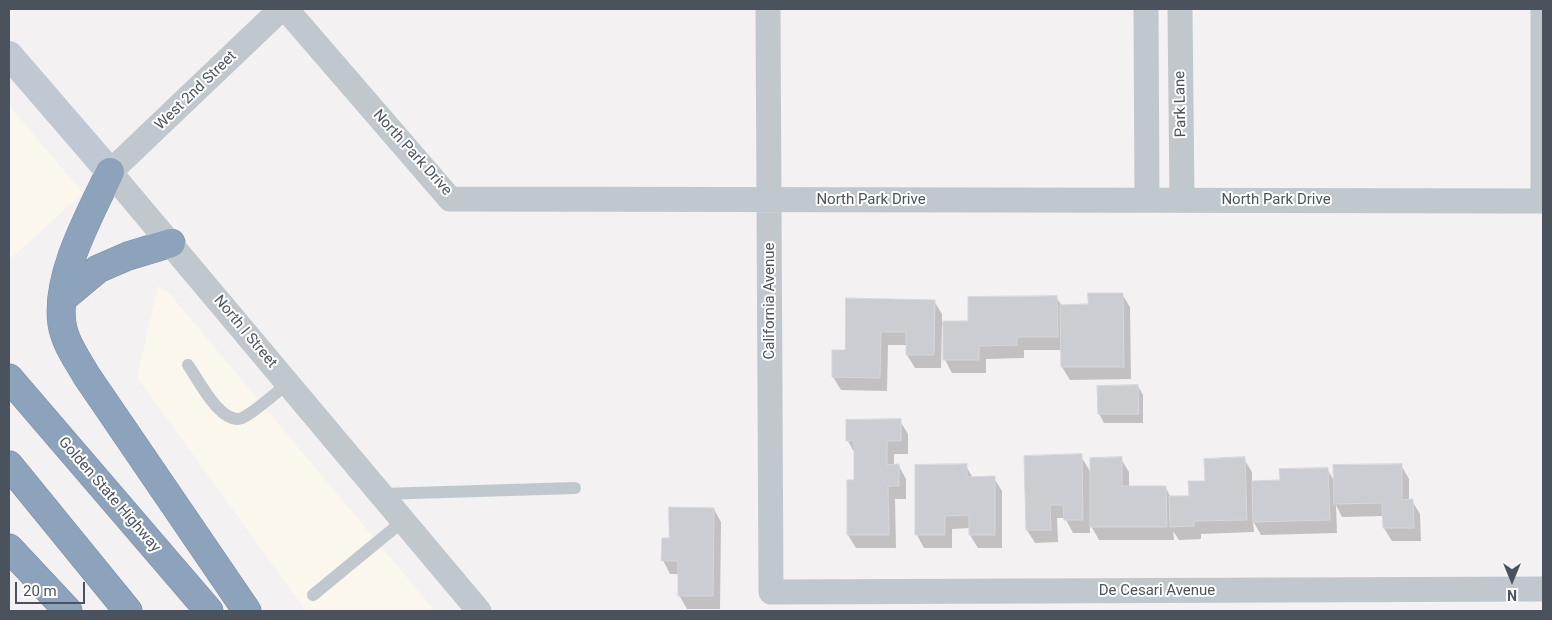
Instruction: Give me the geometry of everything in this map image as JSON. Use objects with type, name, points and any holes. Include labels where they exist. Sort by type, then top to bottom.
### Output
[{"type":"highway","points":[[110,172],[86,223],[71,262],[62,299],[62,324],[70,349],[247,611]]},
{"type":"highway","points":[[62,299],[98,270],[128,256],[171,243]]},
{"type":"highway","name":"Golden State Highway","points":[[9,378],[209,611]]},
{"type":"highway","points":[[9,465],[128,611]]},
{"type":"highway","points":[[9,548],[68,611]]},
{"type":"main road","name":"North I Street","points":[[9,55],[110,172]]},
{"type":"street","name":"West 2nd Street","points":[[110,172],[281,9]]},
{"type":"street","name":"North Park Drive","points":[[286,9],[450,199],[1543,201]]},
{"type":"street","name":"California Avenue","points":[[768,9],[771,592]]},
{"type":"street","points":[[1146,9],[1146,199]]},
{"type":"street","name":"Park Lane","points":[[1180,9],[1182,200]]},
{"type":"street","points":[[1543,9],[1543,201]]},
{"type":"street","name":"North I Street","points":[[110,172],[479,611]]},
{"type":"street","name":"De Cesari Avenue","points":[[771,592],[1543,589]]},
{"type":"lane","points":[[188,365],[220,412],[229,418],[241,418],[288,383]]},
{"type":"lane","points":[[381,494],[575,488]]},
{"type":"lane","points":[[313,595],[403,521]]},
{"type":"shaded area","points":[[9,105],[83,193],[9,260]]},
{"type":"shaded area","points":[[158,286],[169,293],[435,611],[306,611],[137,377]]},
{"type":"building","points":[[1088,293],[1123,293],[1124,367],[1061,367],[1060,305],[1088,304]]},
{"type":"building","points":[[1057,296],[1058,337],[1017,337],[1017,345],[979,346],[979,360],[943,360],[943,321],[968,321],[968,297]]},
{"type":"building","points":[[846,298],[935,300],[934,355],[906,355],[906,332],[881,332],[880,378],[832,377],[832,350],[845,350]]},
{"type":"building","points":[[1138,385],[1139,414],[1098,414],[1097,386]]},
{"type":"building","points":[[901,419],[901,441],[887,441],[887,465],[899,464],[899,486],[888,486],[889,535],[847,535],[847,480],[854,480],[854,441],[846,441],[846,420]]},
{"type":"building","points":[[1082,454],[1083,520],[1064,520],[1063,505],[1050,505],[1051,530],[1026,530],[1024,456]]},
{"type":"building","points":[[1122,457],[1122,486],[1166,486],[1167,527],[1090,527],[1090,458]]},
{"type":"building","points":[[1245,457],[1247,520],[1194,521],[1194,526],[1170,527],[1169,496],[1189,496],[1188,481],[1205,481],[1204,459]]},
{"type":"building","points":[[967,464],[967,477],[995,476],[995,535],[969,535],[969,515],[945,516],[945,535],[915,535],[915,465]]},
{"type":"building","points":[[1402,464],[1402,500],[1413,499],[1414,528],[1383,528],[1382,503],[1334,504],[1333,465]]},
{"type":"building","points":[[1328,468],[1330,520],[1253,522],[1252,481],[1280,480],[1279,469]]},
{"type":"building","points":[[669,507],[714,508],[713,596],[678,596],[678,561],[661,561],[662,538],[669,538]]}]
